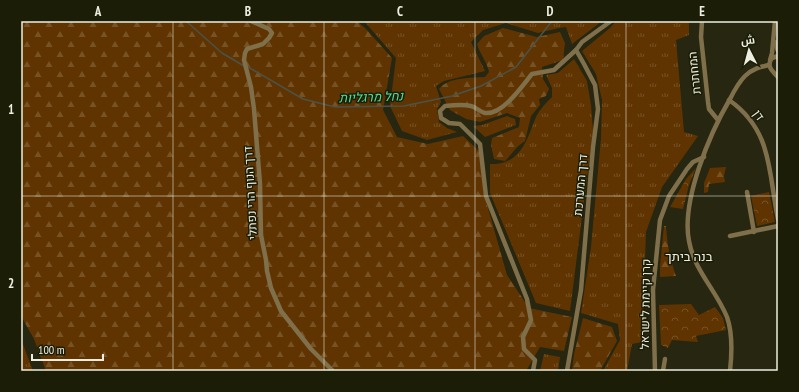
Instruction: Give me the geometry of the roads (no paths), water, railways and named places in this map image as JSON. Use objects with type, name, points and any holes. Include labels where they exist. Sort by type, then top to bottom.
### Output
[{"type":"street","name":"דרך הנוף הרי נפתלי","points":[[251,21],[269,29],[272,32],[270,38],[263,44],[247,50],[244,60],[251,87],[255,116],[260,197],[259,212],[267,272],[271,288],[281,311],[311,349],[333,371]]},
{"type":"street","points":[[533,371],[535,360],[524,349],[523,337],[531,320],[527,299],[486,196],[480,144],[460,124],[449,123],[441,118],[440,111],[445,106],[455,105],[471,106],[485,112],[500,109],[517,93],[532,74],[554,70],[576,50],[582,42],[611,21]]},
{"type":"street","name":"המחתרת","points":[[702,21],[701,37],[709,109],[718,120]]},
{"type":"street","points":[[775,21],[769,65],[771,70],[778,77]]},
{"type":"street","points":[[774,37],[778,51]]},
{"type":"street","name":"דרך המערכת","points":[[566,371],[581,290],[593,147],[598,109],[594,86],[576,50]]},
{"type":"street","points":[[770,60],[778,56]]},
{"type":"street","points":[[730,371],[732,349],[726,317],[696,262],[689,240],[688,216],[690,203],[704,157],[718,120],[743,78],[755,69],[769,65]]},
{"type":"street","name":"דן","points":[[729,100],[741,109],[749,118],[764,144],[768,156],[778,219]]},
{"type":"street","name":"קרן קיימת לישראל","points":[[654,371],[653,290],[660,220],[670,196],[686,169],[693,162],[704,157]]},
{"type":"street","points":[[746,192],[754,232]]},
{"type":"street","points":[[730,236],[778,226]]},
{"type":"street","points":[[663,371],[664,359]]},
{"type":"waterway","name":"נחל מרגליות","points":[[186,21],[222,53],[244,66]]},
{"type":"waterway","name":"נחל מרגליות","points":[[248,67],[303,99],[335,107],[404,106],[452,96],[481,86],[516,67],[552,21]]},
{"type":"district","name":"בנה ביתך","points":[[689,256]]}]
